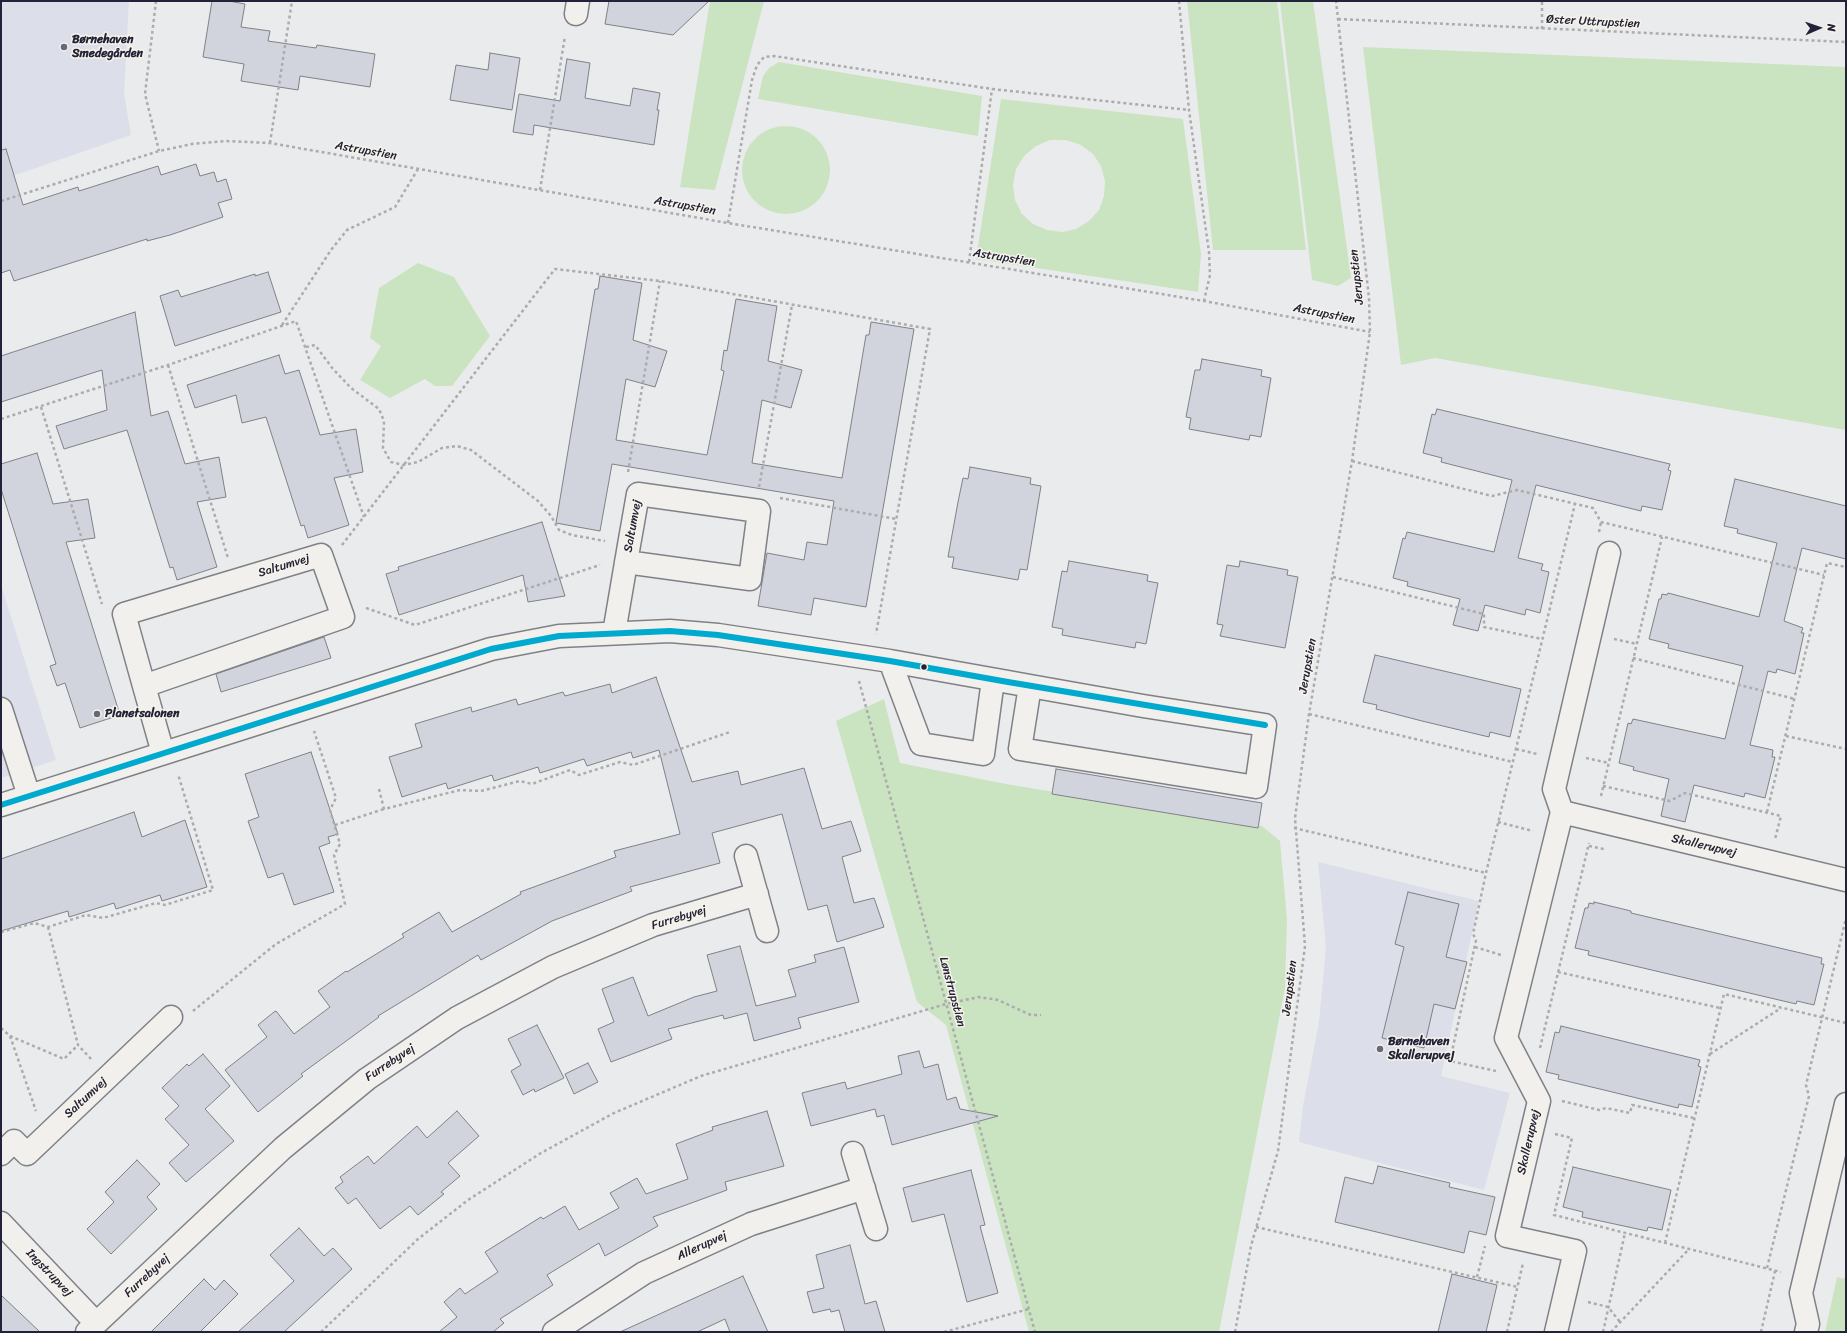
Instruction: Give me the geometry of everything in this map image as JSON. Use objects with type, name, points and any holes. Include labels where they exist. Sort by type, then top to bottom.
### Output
[{"type":"street","name":"Saltumvej","points":[[614,633],[638,494],[756,502],[759,511],[750,580],[628,555]]},
{"type":"street","points":[[1562,812],[1554,789],[1609,553]]},
{"type":"street","name":"Saltumvej","points":[[144,686],[343,617],[321,555],[124,614],[144,686],[167,752]]},
{"type":"street","points":[[1,805],[491,649],[559,636],[670,631],[718,635],[873,658],[1265,726],[1256,788],[1020,749],[1030,686]]},
{"type":"street","points":[[873,658],[921,744],[983,754],[993,680]]},
{"type":"street","points":[[1,709],[29,796]]},
{"type":"street","name":"Skallerupvej","points":[[1556,1332],[1575,1251],[1507,1236],[1539,1101],[1506,1038],[1562,812],[1846,880]]},
{"type":"street","points":[[746,856],[767,931]]},
{"type":"street","name":"Furrebyvej","points":[[92,1328],[283,1148],[366,1078],[457,1018],[553,967],[652,925],[757,894]]},
{"type":"street","name":"Saltumvej","points":[[1,1154],[14,1141],[27,1154],[171,1017]]},
{"type":"street","points":[[1806,1332],[1808,1324],[1801,1293],[1846,1104]]},
{"type":"street","points":[[853,1153],[876,1229]]},
{"type":"street","name":"Allerupvej","points":[[554,1332],[644,1273],[751,1224],[864,1188]]},
{"type":"street","name":"Ingstrupvej","points":[[1,1223],[92,1328]]},
{"type":"path","points":[[156,1],[145,94],[159,151]]},
{"type":"path","points":[[270,144],[292,1]]},
{"type":"path","points":[[1179,1],[1189,110],[1209,252],[1210,275],[1204,300]]},
{"type":"path","name":"Jerupstien","points":[[1236,1332],[1251,1246],[1278,1151],[1305,946],[1294,818],[1352,461],[1370,332],[1368,291],[1336,1]]},
{"type":"path","points":[[1542,1],[1542,29]]},
{"type":"path","points":[[540,190],[568,20],[577,7]]},
{"type":"path","name":"Øster Uttrupstien","points":[[1338,19],[1846,42]]},
{"type":"path","points":[[728,222],[752,80],[757,65],[764,58],[774,56],[992,89],[1189,110]]},
{"type":"path","points":[[969,262],[992,89]]},
{"type":"path","name":"Astrupstien","points":[[1,201],[159,151],[192,144],[226,141],[270,144],[728,222],[1204,300],[1370,332]]},
{"type":"path","points":[[282,325],[331,250],[347,230],[395,207],[418,169]]},
{"type":"path","points":[[325,568],[554,269],[660,281],[792,305],[756,502],[896,519]]},
{"type":"path","points":[[627,474],[660,281]]},
{"type":"path","name":"Lønstrupstien","points":[[792,305],[930,329],[873,658],[856,666],[1035,1332]]},
{"type":"path","points":[[1,419],[40,408],[296,321],[364,517]]},
{"type":"path","points":[[306,347],[316,345],[333,369],[351,388],[379,409],[384,421],[383,448],[386,456],[391,462],[403,465],[418,462],[442,448],[457,446],[472,450],[538,501],[552,516],[559,530],[628,555]]},
{"type":"path","points":[[168,365],[235,580]]},
{"type":"path","points":[[40,408],[103,605]]},
{"type":"path","points":[[1352,461],[1492,496],[1517,490],[1593,508],[1601,522],[1824,575]]},
{"type":"path","points":[[1499,1072],[1450,1061],[1476,940],[1473,934],[1486,873],[1574,504]]},
{"type":"path","points":[[1539,1053],[1662,537]]},
{"type":"path","points":[[343,545],[345,552]]},
{"type":"path","points":[[362,606],[415,625],[628,555]]},
{"type":"path","points":[[1767,812],[1827,562],[1846,567]]},
{"type":"path","points":[[1333,577],[1484,614],[1484,627],[1542,639]]},
{"type":"path","points":[[1633,658],[1795,699]]},
{"type":"path","points":[[171,1017],[195,1010],[276,944],[345,904],[334,855],[340,844],[330,810],[336,798],[306,707]]},
{"type":"path","points":[[1310,714],[1513,762]]},
{"type":"path","points":[[335,826],[384,809],[460,790],[481,792],[520,781],[532,784],[570,770],[579,775],[620,762],[633,765],[730,732]]},
{"type":"path","points":[[1786,736],[1846,749]]},
{"type":"path","points":[[1,932],[34,923],[48,927],[86,915],[103,918],[156,903],[164,905],[213,890],[167,752]]},
{"type":"path","points":[[1603,786],[1670,802],[1685,793],[1781,816],[1770,862]]},
{"type":"path","points":[[379,789],[384,809]]},
{"type":"path","points":[[1498,822],[1556,836]]},
{"type":"path","points":[[1294,828],[1486,873]]},
{"type":"path","points":[[1767,1268],[1809,1096],[1806,1085],[1846,918]]},
{"type":"path","points":[[48,927],[78,1045],[108,1076]]},
{"type":"path","points":[[1558,972],[1720,1008]]},
{"type":"path","points":[[1665,1243],[1724,994],[1846,1023]]},
{"type":"path","points":[[321,1332],[418,1239],[468,1200],[541,1153],[614,1113],[701,1076],[946,1004],[979,997],[998,1000],[1031,1015],[1041,1016]]},
{"type":"path","points":[[1709,1054],[1781,1008]]},
{"type":"path","points":[[1,1028],[10,1036],[64,1058],[78,1045]]},
{"type":"path","points":[[10,1036],[32,1102],[46,1135]]},
{"type":"path","points":[[1558,1100],[1599,1110],[1606,1108],[1630,1113],[1632,1105],[1694,1118]]},
{"type":"path","points":[[1548,1132],[1572,1138],[1554,1215],[1805,1278]]},
{"type":"path","points":[[1256,1227],[1518,1287]]},
{"type":"path","points":[[1602,1332],[1625,1233]]},
{"type":"path","points":[[1477,1277],[1486,1239]]},
{"type":"path","points":[[1507,1332],[1529,1241]]},
{"type":"path","points":[[1611,1332],[1689,1249]]},
{"type":"path","points":[[1761,1332],[1775,1271]]},
{"type":"path","points":[[1564,1296],[1608,1307],[1620,1322]]},
{"type":"path","points":[[944,1332],[1029,1309]]},
{"type":"shaded area","name":"Børnehaven Smedegården","points":[[1,1],[129,1],[124,93],[131,135],[1,180]]},
{"type":"shaded area","points":[[1,585],[56,760],[1,778]]},
{"type":"shaded area","name":"Børnehaven Skallerupvej","points":[[1318,862],[1479,901],[1441,1076],[1510,1093],[1484,1190],[1299,1142],[1303,1106],[1319,1022],[1326,948]]},
{"type":"green space","points":[[710,1],[764,1],[715,190],[680,187]]},
{"type":"green space","points":[[1187,1],[1277,1],[1306,250],[1213,250]]},
{"type":"green space","points":[[1280,1],[1313,1],[1351,278],[1338,286],[1312,280]]},
{"type":"green space","points":[[1363,47],[1846,67],[1846,430],[1435,358],[1401,365]]},
{"type":"green space","points":[[779,62],[982,96],[978,136],[758,99],[763,76],[769,68]]},
{"type":"green space","points":[[1001,99],[1183,119],[1201,254],[1198,292],[976,259]],"holes":[[[1050,140],[1066,140],[1081,145],[1093,154],[1101,166],[1105,181],[1104,196],[1099,210],[1089,221],[1076,229],[1062,232],[1047,230],[1033,224],[1022,214],[1015,200],[1013,185],[1016,169],[1024,156],[1036,146]]]},
{"type":"green space","points":[[786,126],[803,130],[817,139],[826,153],[830,170],[826,187],[817,201],[803,210],[786,214],[769,210],[755,201],[746,187],[742,170],[746,153],[755,139],[769,130]]},
{"type":"green space","points":[[418,263],[454,277],[490,336],[452,386],[435,386],[425,379],[390,398],[360,380],[381,346],[370,338],[379,288]]},
{"type":"green space","points":[[884,699],[900,763],[1006,784],[1262,826],[1280,841],[1287,919],[1285,988],[1219,1332],[1029,1332],[946,1025],[917,1002],[836,721]]},
{"type":"green space","points":[[1837,1277],[1846,1279],[1846,1332],[1825,1332]]},
{"type":"building","points":[[212,1],[229,1],[245,4],[241,27],[270,31],[268,41],[316,48],[317,45],[375,54],[370,87],[300,76],[298,90],[241,81],[244,64],[203,57]]},
{"type":"building","points":[[609,1],[709,1],[673,35],[605,24]]},
{"type":"building","points":[[490,53],[520,58],[512,110],[450,100],[456,65],[488,70]]},
{"type":"building","points":[[567,59],[590,63],[585,98],[630,106],[633,88],[660,93],[654,145],[534,125],[533,135],[513,132],[519,94],[560,101]]},
{"type":"building","points":[[6,149],[23,205],[78,187],[79,191],[158,166],[161,175],[196,164],[200,176],[214,172],[217,182],[226,179],[232,199],[218,203],[223,217],[170,235],[147,241],[147,239],[14,281],[10,270],[1,273],[1,150]]},
{"type":"building","points":[[268,272],[281,312],[175,346],[160,296],[178,290],[181,297],[255,274],[255,276]]},
{"type":"building","points":[[600,276],[642,283],[633,340],[667,351],[655,387],[626,379],[616,440],[707,455],[724,371],[721,370],[724,350],[727,351],[736,299],[777,306],[768,361],[802,370],[791,408],[762,400],[752,463],[842,478],[866,335],[869,335],[871,322],[914,329],[866,607],[814,598],[811,615],[758,606],[767,553],[804,560],[807,542],[827,545],[834,501],[612,464],[600,531],[556,523],[595,289],[598,289]]},
{"type":"building","points":[[135,312],[151,416],[168,411],[185,464],[219,457],[226,497],[197,502],[217,567],[177,580],[173,567],[170,568],[127,430],[64,449],[56,426],[107,410],[102,370],[1,402],[1,356]]},
{"type":"building","points":[[279,355],[285,374],[299,370],[320,435],[356,429],[363,472],[334,478],[349,525],[308,538],[304,525],[301,526],[266,417],[242,423],[236,395],[195,408],[187,385]]},
{"type":"building","points":[[1202,359],[1262,370],[1261,376],[1271,378],[1261,437],[1250,435],[1249,440],[1189,429],[1191,418],[1186,417],[1195,370],[1200,370]]},
{"type":"building","points":[[1437,409],[1670,464],[1668,470],[1671,471],[1662,510],[1642,506],[1641,511],[1536,485],[1518,558],[1543,564],[1541,570],[1549,572],[1540,613],[1526,609],[1525,615],[1485,605],[1478,631],[1453,625],[1460,599],[1407,586],[1408,582],[1393,578],[1403,538],[1405,539],[1407,532],[1494,552],[1512,480],[1441,462],[1442,458],[1423,453],[1432,414],[1435,415]]},
{"type":"building","points":[[37,453],[53,504],[88,499],[95,538],[66,542],[120,715],[80,728],[65,683],[57,686],[50,666],[56,664],[1,489],[1,464]]},
{"type":"building","points":[[970,467],[1031,478],[1030,484],[1041,486],[1027,570],[1020,569],[1018,580],[952,568],[954,557],[948,557],[963,478],[968,479]]},
{"type":"building","points":[[1735,479],[1846,506],[1846,559],[1802,548],[1784,621],[1803,628],[1801,633],[1804,633],[1795,674],[1777,669],[1776,673],[1768,671],[1750,745],[1773,750],[1772,757],[1775,757],[1765,798],[1745,793],[1744,797],[1694,785],[1685,822],[1661,816],[1669,779],[1633,770],[1634,767],[1619,763],[1628,723],[1631,724],[1633,719],[1725,739],[1743,666],[1668,648],[1669,644],[1649,639],[1659,599],[1661,599],[1662,594],[1667,595],[1668,593],[1759,617],[1777,543],[1737,533],[1738,529],[1724,526]]},
{"type":"building","points":[[542,522],[565,596],[528,602],[523,575],[399,615],[386,574],[399,570],[398,567]]},
{"type":"building","points":[[1069,561],[1148,575],[1147,581],[1158,583],[1146,644],[1136,642],[1135,648],[1062,635],[1063,629],[1052,627],[1062,571],[1067,572]]},
{"type":"building","points":[[1240,561],[1288,570],[1287,575],[1298,577],[1285,648],[1220,636],[1223,625],[1217,624],[1227,565],[1239,567]]},
{"type":"building","points":[[324,637],[331,658],[221,692],[216,674]]},
{"type":"building","points":[[1375,655],[1521,689],[1510,737],[1490,732],[1489,737],[1376,709],[1377,705],[1363,702]]},
{"type":"building","points":[[656,677],[692,782],[738,771],[741,785],[804,768],[822,829],[851,821],[861,851],[842,857],[854,903],[874,898],[884,927],[837,942],[827,905],[808,910],[782,814],[712,833],[720,863],[630,887],[632,891],[552,921],[481,960],[478,955],[378,1016],[379,1017],[301,1074],[303,1076],[258,1112],[225,1070],[267,1037],[258,1025],[274,1012],[276,1011],[294,1034],[330,1007],[318,991],[346,971],[347,972],[404,937],[402,934],[439,912],[452,932],[521,894],[520,892],[616,857],[614,851],[680,834],[659,750],[633,758],[631,752],[587,766],[584,759],[540,773],[538,767],[494,781],[492,775],[448,789],[446,783],[402,797],[389,757],[422,747],[415,724],[471,707],[472,712],[516,699],[518,705],[563,692],[565,696],[610,684],[612,693]]},
{"type":"building","points":[[311,752],[338,834],[328,837],[330,843],[319,847],[334,892],[294,905],[283,873],[268,878],[248,821],[259,817],[245,774]]},
{"type":"building","points":[[1056,769],[1262,803],[1258,828],[1052,794]]},
{"type":"building","points":[[134,812],[142,837],[185,820],[207,887],[162,901],[160,895],[116,909],[114,903],[69,917],[68,911],[1,931],[1,859]]},
{"type":"building","points":[[1408,892],[1459,904],[1446,957],[1467,962],[1455,1009],[1434,1004],[1424,1048],[1382,1038],[1404,947],[1395,944]]},
{"type":"building","points":[[1594,902],[1631,911],[1631,913],[1822,958],[1821,964],[1824,964],[1814,1005],[1797,1001],[1796,1004],[1588,955],[1589,951],[1575,948],[1585,908],[1588,908],[1589,903],[1594,904]]},
{"type":"building","points":[[740,946],[756,1006],[796,996],[788,970],[816,962],[814,955],[844,947],[859,1002],[798,1018],[801,1028],[754,1041],[747,1013],[724,1019],[723,1015],[668,1029],[672,1039],[611,1062],[598,1029],[614,1022],[602,989],[633,977],[648,1016],[694,997],[717,991],[707,955]]},
{"type":"building","points":[[537,1025],[564,1078],[535,1092],[534,1089],[523,1095],[511,1071],[521,1065],[508,1039]]},
{"type":"building","points":[[1561,1026],[1700,1060],[1698,1066],[1701,1067],[1692,1107],[1679,1104],[1678,1108],[1558,1079],[1559,1075],[1546,1072],[1555,1032],[1559,1033]]},
{"type":"building","points":[[919,1051],[924,1068],[938,1064],[947,1100],[956,1097],[960,1109],[998,1116],[892,1145],[884,1115],[877,1117],[875,1109],[811,1126],[802,1093],[845,1082],[847,1089],[902,1074],[898,1056]]},
{"type":"building","points":[[203,1054],[230,1086],[205,1109],[234,1141],[186,1182],[169,1163],[189,1145],[165,1119],[179,1106],[162,1088],[187,1064],[189,1066]]},
{"type":"building","points":[[588,1063],[598,1082],[574,1094],[565,1074]]},
{"type":"building","points":[[457,1111],[479,1136],[448,1163],[460,1176],[441,1192],[444,1194],[418,1215],[410,1206],[380,1229],[356,1198],[348,1204],[335,1188],[343,1182],[340,1177],[368,1156],[374,1164],[417,1126],[427,1138]]},
{"type":"building","points":[[767,1111],[784,1166],[725,1182],[727,1190],[653,1217],[658,1226],[605,1256],[599,1243],[547,1275],[553,1285],[500,1319],[504,1323],[493,1332],[439,1332],[457,1317],[444,1302],[460,1288],[465,1294],[498,1272],[485,1252],[541,1217],[543,1219],[565,1206],[579,1230],[619,1208],[610,1193],[637,1178],[646,1194],[688,1179],[676,1144],[713,1130],[712,1127]]},
{"type":"building","points":[[137,1160],[160,1184],[147,1197],[157,1209],[111,1254],[87,1229],[114,1202],[105,1192]]},
{"type":"building","points":[[1378,1166],[1450,1183],[1449,1187],[1495,1197],[1486,1235],[1469,1231],[1464,1253],[1335,1222],[1345,1177],[1373,1184]]},
{"type":"building","points":[[1573,1167],[1671,1190],[1662,1230],[1648,1227],[1647,1231],[1582,1217],[1583,1212],[1563,1207]]},
{"type":"building","points":[[971,1170],[985,1225],[980,1226],[998,1293],[967,1302],[944,1214],[912,1222],[903,1188]]},
{"type":"building","points":[[299,1228],[324,1256],[333,1248],[352,1269],[284,1332],[238,1332],[294,1281],[270,1255]]},
{"type":"building","points":[[850,1245],[865,1304],[876,1301],[885,1332],[845,1332],[839,1310],[831,1312],[830,1309],[813,1313],[807,1292],[824,1288],[816,1255]]},
{"type":"building","points":[[1452,1274],[1497,1285],[1486,1332],[1438,1332]]},
{"type":"building","points":[[743,1276],[768,1332],[730,1332],[725,1319],[697,1332],[620,1332]]},
{"type":"building","points":[[204,1279],[215,1290],[224,1280],[238,1294],[200,1332],[151,1332]]},
{"type":"building","points":[[1,1295],[40,1332],[1,1332]]},
{"type":"transit line","points":[[1,805],[491,649],[559,636],[670,631],[718,635],[890,661],[1265,725]]},
{"type":"place","name":"Børnehaven Smedegården","points":[[64,47]]},
{"type":"place","name":"Planetsalonen","points":[[97,714]]},
{"type":"place","name":"Børnehaven Skallerupvej","points":[[1380,1049]]}]
